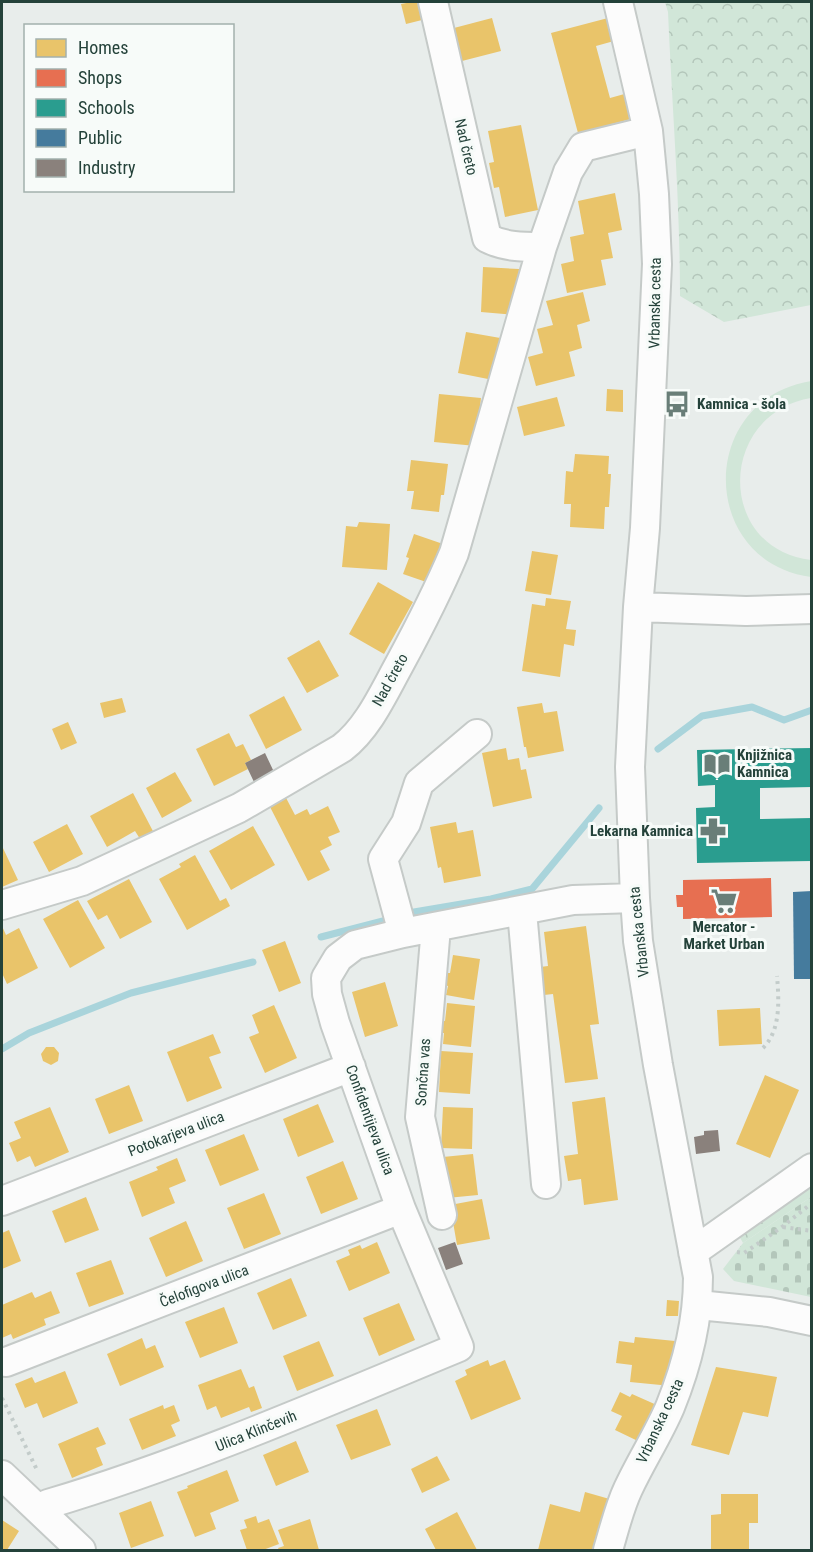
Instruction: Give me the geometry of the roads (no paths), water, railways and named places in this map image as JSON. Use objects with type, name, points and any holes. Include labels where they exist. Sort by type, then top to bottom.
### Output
[{"type":"street","name":"Nad čreto","points":[[433,2],[487,238],[509,246],[542,247]]},
{"type":"street","name":"Vrbanska cesta","points":[[608,1551],[627,1490],[669,1409],[686,1365],[698,1305],[698,1277],[656,1053],[638,941],[635,898],[630,767],[638,607],[645,528],[657,264],[648,131],[618,2]]},
{"type":"street","name":"Nad čreto","points":[[2,905],[81,881],[239,808],[342,748],[355,738],[373,711],[436,596],[454,553],[542,247],[568,172],[583,147],[648,131]]},
{"type":"street","points":[[638,607],[746,611],[812,609]]},
{"type":"street","points":[[404,933],[383,859],[406,823],[419,783],[477,734]]},
{"type":"street","name":"Confidentijeva ulica","points":[[459,1347],[401,1209],[327,994],[326,978],[338,958],[355,945],[404,933],[573,900],[635,898]]},
{"type":"street","points":[[522,911],[546,1184]]},
{"type":"street","name":"Sončna vas","points":[[436,927],[420,1118],[442,1215]]},
{"type":"street","name":"Potokarjeva ulica","points":[[2,1201],[351,1067]]},
{"type":"street","points":[[693,1252],[812,1168]]},
{"type":"street","name":"Čelofigova ulica","points":[[6,1362],[401,1209]]},
{"type":"street","points":[[698,1305],[759,1311],[812,1321]]},
{"type":"street","name":"Ulica Klinčevih","points":[[48,1504],[224,1445],[459,1347]]},
{"type":"street","points":[[2,1475],[81,1551]]},
{"type":"waterway","points":[[658,749],[702,716],[752,707],[784,720],[812,710]]},
{"type":"waterway","points":[[414,912],[491,899],[532,889],[599,808]]},
{"type":"waterway","points":[[321,937],[383,921]]},
{"type":"waterway","points":[[2,1049],[29,1033],[131,993],[253,962]]},
{"type":"place","name":"Kamnica - šola","points":[[677,404]]},
{"type":"place","name":"Knjižnica Kamnica","points":[[717,764]]},
{"type":"place","name":"Lekarna Kamnica","points":[[713,831]]},
{"type":"place","name":"Mercator - Market Urban","points":[[724,901]]}]
